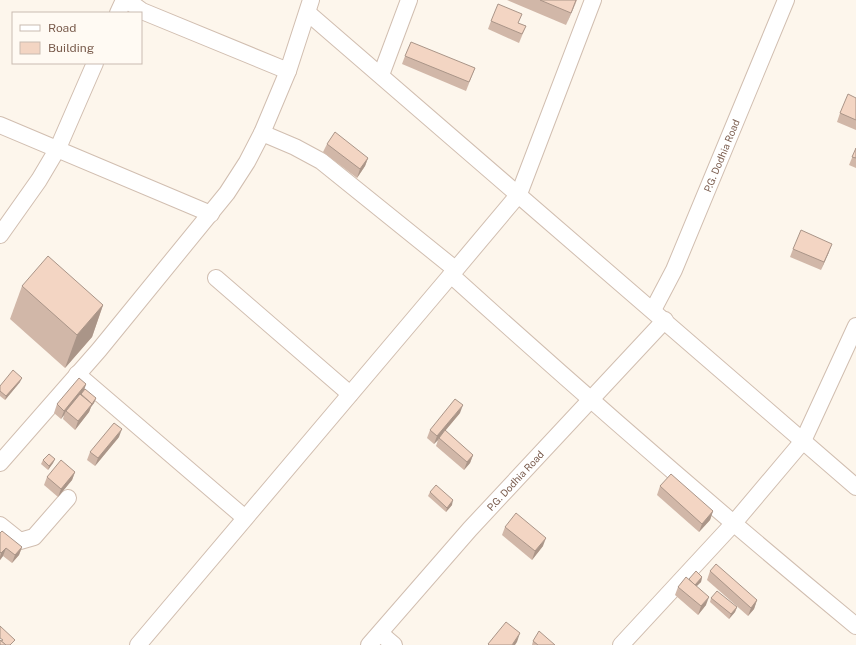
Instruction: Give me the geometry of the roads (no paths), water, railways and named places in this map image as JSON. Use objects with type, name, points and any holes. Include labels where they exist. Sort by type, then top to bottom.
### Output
[{"type":"street","points":[[118,12],[124,0]]},
{"type":"street","points":[[127,0],[142,11],[288,71]]},
{"type":"street","points":[[381,75],[409,0]]},
{"type":"street","points":[[138,645],[519,194],[593,0]]},
{"type":"street","name":"P.G. Dodhia Road","points":[[652,310],[674,270],[786,0]]},
{"type":"street","points":[[0,463],[212,214],[247,162],[262,133],[288,71],[309,6],[381,75],[856,487]]},
{"type":"street","points":[[0,235],[39,180],[58,148],[95,64]]},
{"type":"street","points":[[0,125],[58,148],[212,214]]},
{"type":"street","points":[[262,133],[295,147],[321,161],[453,272],[591,401],[733,524],[856,626]]},
{"type":"street","points":[[216,278],[350,394]]},
{"type":"street","name":"P.G. Dodhia Road","points":[[369,645],[470,529],[665,320]]},
{"type":"street","points":[[621,645],[733,524],[803,441],[856,326]]},
{"type":"street","points":[[77,374],[245,518]]},
{"type":"street","points":[[0,525],[20,541],[34,537],[68,498]]},
{"type":"street","points":[[380,633],[394,645]]}]
